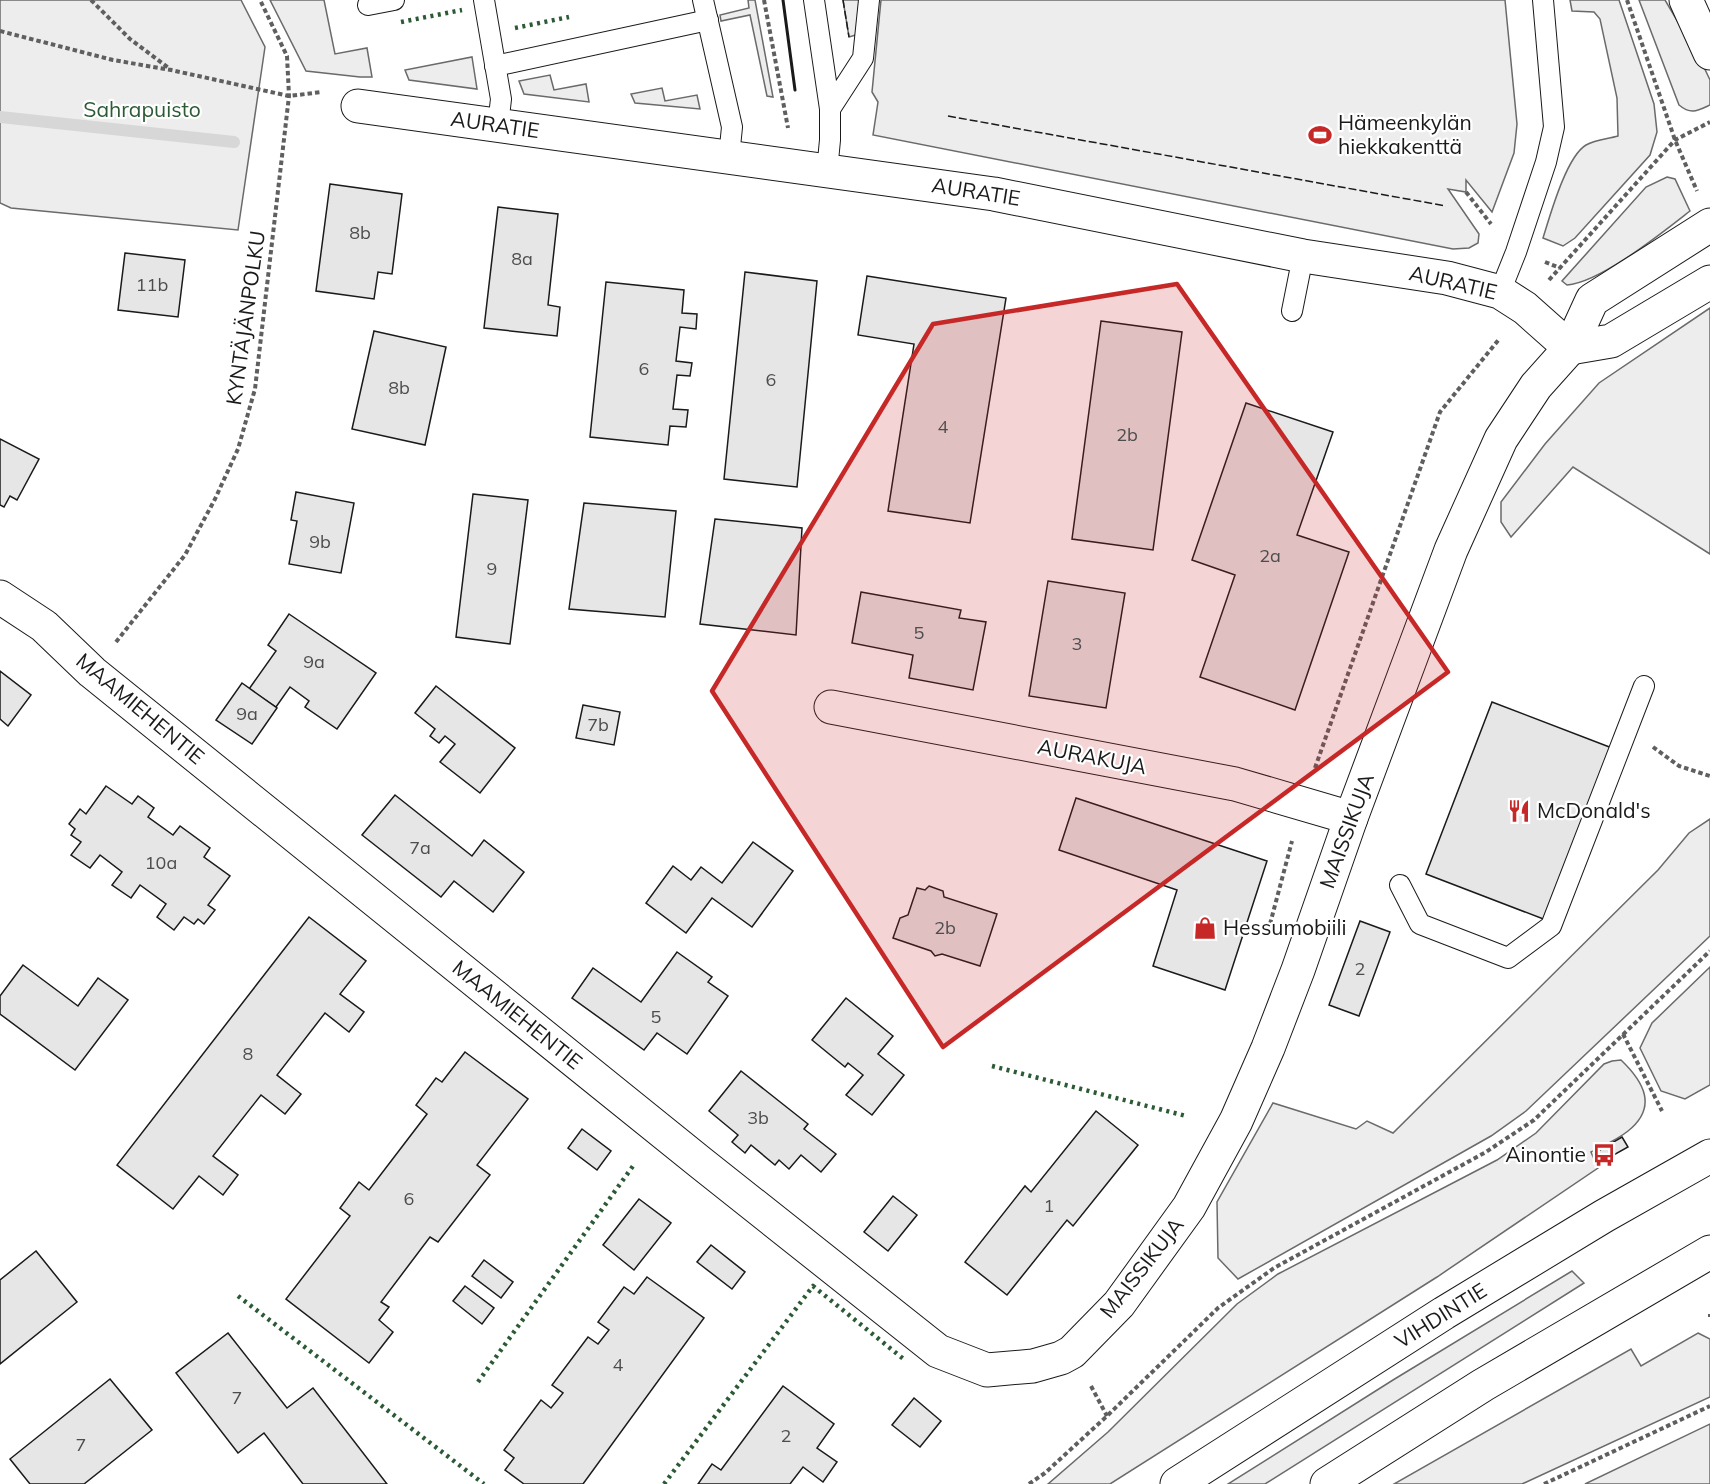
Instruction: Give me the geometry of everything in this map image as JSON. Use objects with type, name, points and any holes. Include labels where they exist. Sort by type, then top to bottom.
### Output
[{"type":"street","points":[[1686,0],[1710,53]]},
{"type":"street","name":"AURATIE","points":[[358,106],[994,194],[1303,256],[1447,278],[1500,291],[1525,308],[1570,348]]},
{"type":"street","name":"MAISSIKUJA","points":[[1061,1358],[1072,1352],[1119,1304],[1189,1207],[1236,1121],[1268,1048],[1298,970],[1351,818],[1451,550],[1501,439],[1536,386],[1570,348],[1592,300],[1706,212]]},
{"type":"street","points":[[1570,348],[1611,340],[1710,282]]},
{"type":"street","name":"MAAMIEHENTIE","points":[[0,597],[44,626],[92,672],[938,1351],[987,1370],[1033,1366],[1061,1358]]},
{"type":"street","name":"AURAKUJA","points":[[831,707],[1235,784],[1351,818]]},
{"type":"street","name":"VIHDINTIE","points":[[1177,1484],[1444,1313],[1604,1216],[1710,1156]]},
{"type":"street","points":[[1327,1484],[1483,1385],[1710,1252]]},
{"type":"lane","points":[[368,5],[394,0]]},
{"type":"lane","points":[[484,0],[501,99],[498,125]]},
{"type":"lane","points":[[704,0],[732,127],[729,157]]},
{"type":"lane","points":[[814,0],[830,109],[827,171]]},
{"type":"lane","points":[[830,109],[863,58],[869,0]]},
{"type":"lane","points":[[1500,291],[1543,173],[1554,127],[1543,0]]},
{"type":"lane","points":[[495,66],[708,20]]},
{"type":"lane","points":[[1292,311],[1303,256]]},
{"type":"lane","points":[[1400,885],[1420,924],[1508,958],[1551,926],[1644,686]]},
{"type":"path","points":[[91,0],[130,39],[171,70]]},
{"type":"path","name":"KYNTÄJÄNPOLKU","points":[[92,672],[185,555],[238,449],[255,389],[289,96],[287,56],[260,0]]},
{"type":"path","points":[[764,0],[790,134]]},
{"type":"path","points":[[1627,0],[1675,140],[1706,212]]},
{"type":"path","points":[[0,31],[113,60],[171,70],[289,96],[343,89],[358,106]]},
{"type":"path","points":[[1675,140],[1710,122]]},
{"type":"path","points":[[1494,227],[1497,217]]},
{"type":"path","points":[[1269,927],[1302,804]]},
{"type":"path","points":[[1029,1484],[1045,1473],[1107,1416],[1218,1308],[1274,1268],[1486,1152],[1534,1120],[1710,951]]},
{"type":"path","points":[[1623,1034],[1662,1111]]},
{"type":"path","points":[[1544,1484],[1710,1406]]},
{"type":"highlighted area","points":[[1177,284],[1448,672],[943,1047],[712,691],[933,324]]},
{"type":"green space","name":"Sahrapuisto","points":[[0,0],[241,0],[265,47],[238,230],[11,208],[0,203]]},
{"type":"green space","points":[[270,0],[324,0],[335,54],[367,48],[372,77],[306,71]]},
{"type":"green space","points":[[748,0],[755,0],[773,97],[767,96],[750,15],[721,21],[720,15],[749,8]]},
{"type":"green space","points":[[843,0],[862,0],[859,34],[849,37]]},
{"type":"green space","points":[[881,0],[1505,0],[1517,124],[1514,153],[1492,212],[1466,180],[1466,192],[1448,189],[1479,234],[1478,243],[1469,248],[1453,249],[873,135],[878,102],[872,92]]},
{"type":"green space","points":[[1570,0],[1619,0],[1654,104],[1657,132],[1650,155],[1575,238],[1563,246],[1543,238],[1565,174],[1586,145],[1618,136],[1617,98],[1600,19],[1594,12],[1572,11]]},
{"type":"green space","points":[[1639,0],[1665,0],[1710,80],[1710,105],[1694,111],[1679,105]]},
{"type":"green space","points":[[472,57],[477,89],[409,80],[405,70]]},
{"type":"green space","points":[[550,75],[554,90],[586,84],[589,102],[524,94],[519,81]]},
{"type":"green space","points":[[662,88],[665,101],[697,95],[700,109],[635,103],[631,94]]},
{"type":"green space","points":[[1667,177],[1675,179],[1690,211],[1631,255],[1596,276],[1567,285],[1562,281],[1646,187]]},
{"type":"green space","points":[[1710,308],[1710,554],[1573,467],[1511,537],[1501,522],[1501,502],[1545,444],[1599,383]]},
{"type":"green space","points":[[1710,819],[1710,936],[1526,1111],[1491,1136],[1238,1279],[1218,1258],[1217,1202],[1273,1103],[1356,1129],[1367,1121],[1393,1133],[1658,870],[1689,833]]},
{"type":"green space","points":[[1710,967],[1710,1085],[1685,1099],[1661,1091],[1640,1048],[1652,1023]]},
{"type":"green space","points":[[1621,1060],[1641,1086],[1645,1104],[1643,1113],[1628,1131],[1591,1152],[1598,1168],[1437,1277],[1110,1484],[1048,1484],[1108,1432],[1237,1304],[1278,1274],[1497,1160],[1536,1133],[1604,1064]]},
{"type":"green space","points":[[1572,1271],[1584,1283],[1265,1484],[1228,1484],[1393,1380]]},
{"type":"green space","points":[[1698,1333],[1710,1339],[1710,1397],[1522,1484],[1394,1484],[1631,1349],[1641,1366]]},
{"type":"green space","points":[[1710,1424],[1710,1484],[1585,1484]]},
{"type":"building","points":[[330,184],[402,194],[392,274],[378,272],[374,299],[316,291]]},
{"type":"building","points":[[498,207],[558,214],[548,305],[560,307],[557,336],[484,328]]},
{"type":"building","points":[[125,253],[185,260],[178,317],[118,310]]},
{"type":"building","points":[[745,272],[817,281],[797,487],[724,479]]},
{"type":"building","points":[[867,276],[1006,298],[970,523],[888,511],[914,344],[858,335]]},
{"type":"building","points":[[606,282],[684,290],[682,313],[697,314],[696,329],[680,327],[676,361],[692,363],[690,376],[677,375],[673,409],[688,410],[686,427],[670,426],[668,445],[590,437]]},
{"type":"building","points":[[1101,321],[1182,332],[1153,550],[1072,539]]},
{"type":"building","points":[[374,331],[446,347],[425,445],[352,429]]},
{"type":"building","points":[[1246,403],[1333,432],[1297,535],[1349,552],[1295,710],[1200,677],[1235,575],[1192,560]]},
{"type":"building","points":[[0,439],[39,459],[17,500],[10,496],[4,507],[0,505]]},
{"type":"building","points":[[296,492],[354,503],[341,573],[289,564],[297,521],[291,520]]},
{"type":"building","points":[[473,494],[528,500],[510,644],[456,637]]},
{"type":"building","points":[[584,503],[676,511],[665,617],[569,609]]},
{"type":"building","points":[[715,519],[802,528],[796,635],[700,624]]},
{"type":"building","points":[[1048,581],[1125,593],[1106,708],[1029,696]]},
{"type":"building","points":[[861,592],[961,610],[959,618],[986,622],[973,690],[909,678],[913,655],[852,643]]},
{"type":"building","points":[[289,614],[376,673],[337,729],[305,707],[309,701],[290,687],[276,707],[249,689],[276,651],[268,645]]},
{"type":"building","points":[[0,671],[31,695],[8,726],[0,719]]},
{"type":"building","points":[[242,683],[277,708],[252,744],[216,720]]},
{"type":"building","points":[[436,686],[515,748],[480,793],[440,762],[455,744],[445,736],[439,743],[430,736],[435,729],[415,713]]},
{"type":"building","name":"McDonald's","points":[[1492,702],[1612,748],[1546,920],[1426,874]]},
{"type":"building","points":[[583,705],[620,712],[614,745],[576,738]]},
{"type":"building","points":[[106,786],[132,804],[138,796],[154,808],[148,817],[173,835],[180,826],[210,848],[204,857],[230,876],[208,905],[215,910],[204,924],[198,919],[194,924],[184,917],[174,930],[157,917],[166,904],[140,885],[131,898],[112,885],[122,872],[100,855],[90,868],[71,855],[81,842],[71,835],[75,829],[69,824],[80,809],[86,814]]},
{"type":"building","points":[[395,795],[472,856],[484,840],[524,872],[493,912],[454,881],[441,897],[362,835]]},
{"type":"building","name":"Hessumobiili","points":[[1076,798],[1267,861],[1225,990],[1153,966],[1177,890],[1059,850]]},
{"type":"building","points":[[753,842],[793,871],[752,927],[712,898],[686,933],[646,903],[673,866],[691,880],[701,867],[722,883]]},
{"type":"building","points":[[929,886],[943,891],[944,897],[997,914],[980,966],[942,954],[935,956],[931,951],[893,938],[900,918],[908,915],[917,888],[925,890]]},
{"type":"building","points":[[309,917],[366,961],[340,994],[364,1012],[349,1032],[325,1013],[277,1075],[301,1094],[285,1114],[261,1095],[213,1156],[238,1175],[223,1195],[199,1176],[173,1209],[117,1165]]},
{"type":"building","points":[[1360,921],[1390,932],[1359,1016],[1329,1005]]},
{"type":"building","points":[[677,952],[712,977],[708,982],[728,996],[687,1054],[657,1033],[644,1050],[572,998],[593,968],[641,1002]]},
{"type":"building","points":[[23,965],[78,1006],[98,978],[128,1000],[75,1070],[0,1014],[0,996]]},
{"type":"building","points":[[846,998],[893,1036],[878,1054],[904,1075],[872,1115],[846,1095],[863,1075],[848,1063],[845,1067],[812,1040]]},
{"type":"building","points":[[465,1052],[528,1099],[477,1165],[490,1175],[438,1242],[430,1237],[381,1302],[389,1307],[379,1320],[393,1332],[369,1363],[286,1299],[350,1216],[340,1208],[359,1182],[369,1190],[427,1114],[416,1105],[436,1078],[442,1082]]},
{"type":"building","points":[[741,1071],[808,1124],[804,1129],[836,1154],[821,1172],[801,1155],[789,1169],[779,1160],[775,1165],[751,1145],[745,1153],[732,1142],[738,1135],[709,1111]]},
{"type":"building","points":[[1096,1111],[1138,1145],[1073,1226],[1067,1220],[1007,1295],[965,1262],[1025,1186],[1031,1192]]},
{"type":"building","points":[[582,1129],[611,1151],[597,1170],[568,1148]]},
{"type":"building","points":[[1622,1137],[1628,1147],[1603,1161],[1598,1151]]},
{"type":"building","points":[[893,1196],[917,1215],[888,1251],[864,1232]]},
{"type":"building","points":[[639,1199],[671,1223],[634,1270],[603,1245]]},
{"type":"building","points":[[711,1245],[745,1272],[732,1289],[697,1262]]},
{"type":"building","points":[[36,1251],[77,1302],[0,1364],[0,1280]]},
{"type":"building","points":[[484,1260],[513,1282],[501,1298],[472,1276]]},
{"type":"building","points":[[647,1277],[704,1318],[583,1484],[524,1484],[505,1470],[514,1458],[504,1450],[541,1400],[551,1408],[563,1393],[552,1385],[588,1337],[598,1344],[609,1330],[598,1322],[624,1287],[634,1294]]},
{"type":"building","points":[[465,1286],[494,1308],[482,1324],[453,1301]]},
{"type":"building","points":[[228,1333],[287,1408],[313,1388],[387,1484],[303,1484],[264,1433],[238,1453],[176,1373]]},
{"type":"building","points":[[110,1379],[152,1430],[84,1484],[30,1484],[10,1459]]},
{"type":"building","points":[[783,1386],[834,1424],[817,1448],[837,1462],[823,1482],[803,1467],[790,1484],[698,1484],[712,1464],[721,1470]]},
{"type":"building","points":[[914,1398],[941,1421],[920,1447],[892,1425]]},
{"type":"waterway","points":[[0,117],[234,142]]},
{"type":"hedge","points":[[401,22],[462,10]]},
{"type":"hedge","points":[[515,28],[569,17]]},
{"type":"hedge","points":[[992,1066],[1186,1116]]},
{"type":"hedge","points":[[478,1382],[633,1166]]},
{"type":"hedge","points":[[664,1484],[813,1286],[906,1361]]},
{"type":"hedge","points":[[238,1296],[484,1484]]},
{"type":"fence","points":[[843,0],[849,37]]},
{"type":"fence","points":[[948,116],[1446,206]]},
{"type":"wall","points":[[783,0],[795,90]]},
{"type":"place","name":"Hämeenkylän hiekkakenttä","points":[[1320,135]]},
{"type":"place","name":"McDonald's","points":[[1519,811]]},
{"type":"place","name":"Hessumobiili","points":[[1205,928]]},
{"type":"place","name":"Ainontie","points":[[1604,1155]]}]
